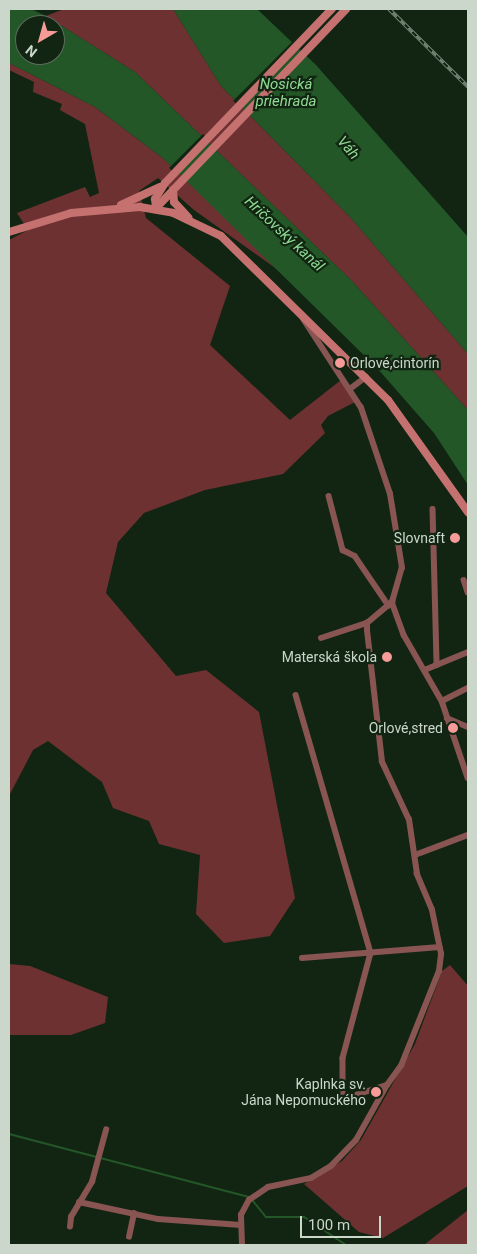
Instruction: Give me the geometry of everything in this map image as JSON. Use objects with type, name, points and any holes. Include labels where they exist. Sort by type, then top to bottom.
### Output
[{"type":"main road","points":[[156,208],[155,199],[167,180],[332,9]]},
{"type":"main road","points":[[156,208],[343,11]]},
{"type":"main road","points":[[116,207],[167,180]]},
{"type":"main road","points":[[175,188],[176,204],[190,220]]},
{"type":"main road","points":[[9,232],[62,215],[116,207],[156,208],[190,220],[226,240],[302,312],[366,377],[407,423],[468,512]]},
{"type":"street","points":[[302,312],[350,389],[370,427],[390,494],[402,568],[391,604],[367,623],[321,638]]},
{"type":"street","points":[[350,389],[366,377]]},
{"type":"street","points":[[329,496],[343,550],[355,556],[391,604],[404,636],[427,669],[442,701],[468,778]]},
{"type":"street","points":[[433,508],[437,666]]},
{"type":"street","points":[[464,580],[468,592]]},
{"type":"street","points":[[242,1245],[241,1225],[250,1198],[268,1188],[311,1178],[330,1166],[356,1140],[413,1043],[439,971],[440,947],[415,855],[409,820],[382,762],[367,623]]},
{"type":"street","points":[[427,669],[468,652]]},
{"type":"street","points":[[442,701],[468,688]]},
{"type":"street","points":[[296,695],[370,953],[343,1058],[343,1099],[387,1085]]},
{"type":"street","points":[[447,718],[468,727]]},
{"type":"street","points":[[415,855],[468,835]]},
{"type":"street","points":[[302,958],[440,947]]},
{"type":"street","points":[[70,1227],[99,1159],[106,1130]]},
{"type":"street","points":[[80,1202],[134,1214],[241,1225]]},
{"type":"street","points":[[129,1237],[134,1214]]},
{"type":"shaded area","points":[[64,9],[173,9],[221,86],[350,217],[468,354],[468,410],[351,280],[135,72],[65,28],[65,15],[49,15]]},
{"type":"shaded area","points":[[9,63],[95,107],[164,159],[281,272],[194,210],[158,178],[139,191],[146,218],[230,286],[210,345],[290,420],[341,380],[355,402],[328,416],[321,425],[325,433],[283,474],[205,490],[144,513],[118,542],[106,593],[176,676],[206,670],[259,712],[295,898],[270,936],[224,943],[196,914],[200,855],[159,844],[149,821],[113,808],[102,782],[48,741],[33,750],[9,796],[9,240],[28,230],[17,213],[85,187],[90,197],[99,193],[85,124],[60,110],[62,104],[33,92],[34,82],[9,70]]},
{"type":"shaded area","points":[[9,964],[30,966],[108,997],[105,1023],[71,1035],[9,1035]]},
{"type":"shaded area","points":[[450,965],[468,986],[468,1186],[383,1238],[359,1232],[304,1184],[342,1161],[361,1140],[415,1044],[442,971]]},
{"type":"shaded area","points":[[468,1210],[468,1245],[424,1245]]},
{"type":"water","name":"Hričovský kanál","points":[[9,9],[31,9],[44,15],[15,15],[15,65],[65,65],[65,28],[135,72],[351,280],[468,410],[468,485],[434,433],[377,368],[164,159],[95,107],[9,63]]},
{"type":"water","name":"Nosická priehrada","points":[[173,9],[257,9],[316,65],[468,237],[468,354],[350,217],[221,86]]},
{"type":"pier","points":[[294,40],[301,47],[240,108],[233,101]]},
{"type":"pier","points":[[203,134],[210,141],[176,175],[169,168]]},
{"type":"waterway","points":[[9,1134],[249,1197]]},
{"type":"waterway","points":[[253,1201],[266,1217],[304,1217],[346,1245]]},
{"type":"railway","points":[[389,9],[468,87]]},
{"type":"place","name":"Orlové,cintorín","points":[[340,363]]},
{"type":"place","name":"Slovnaft","points":[[455,538]]},
{"type":"place","name":"Materská škola","points":[[387,657]]},
{"type":"place","name":"Orlové,stred","points":[[453,728]]},
{"type":"place","name":"Kaplnka sv. Jána Nepomuckého","points":[[376,1092]]},
{"type":"water label","name":"Váh","points":[[348,148]]}]
